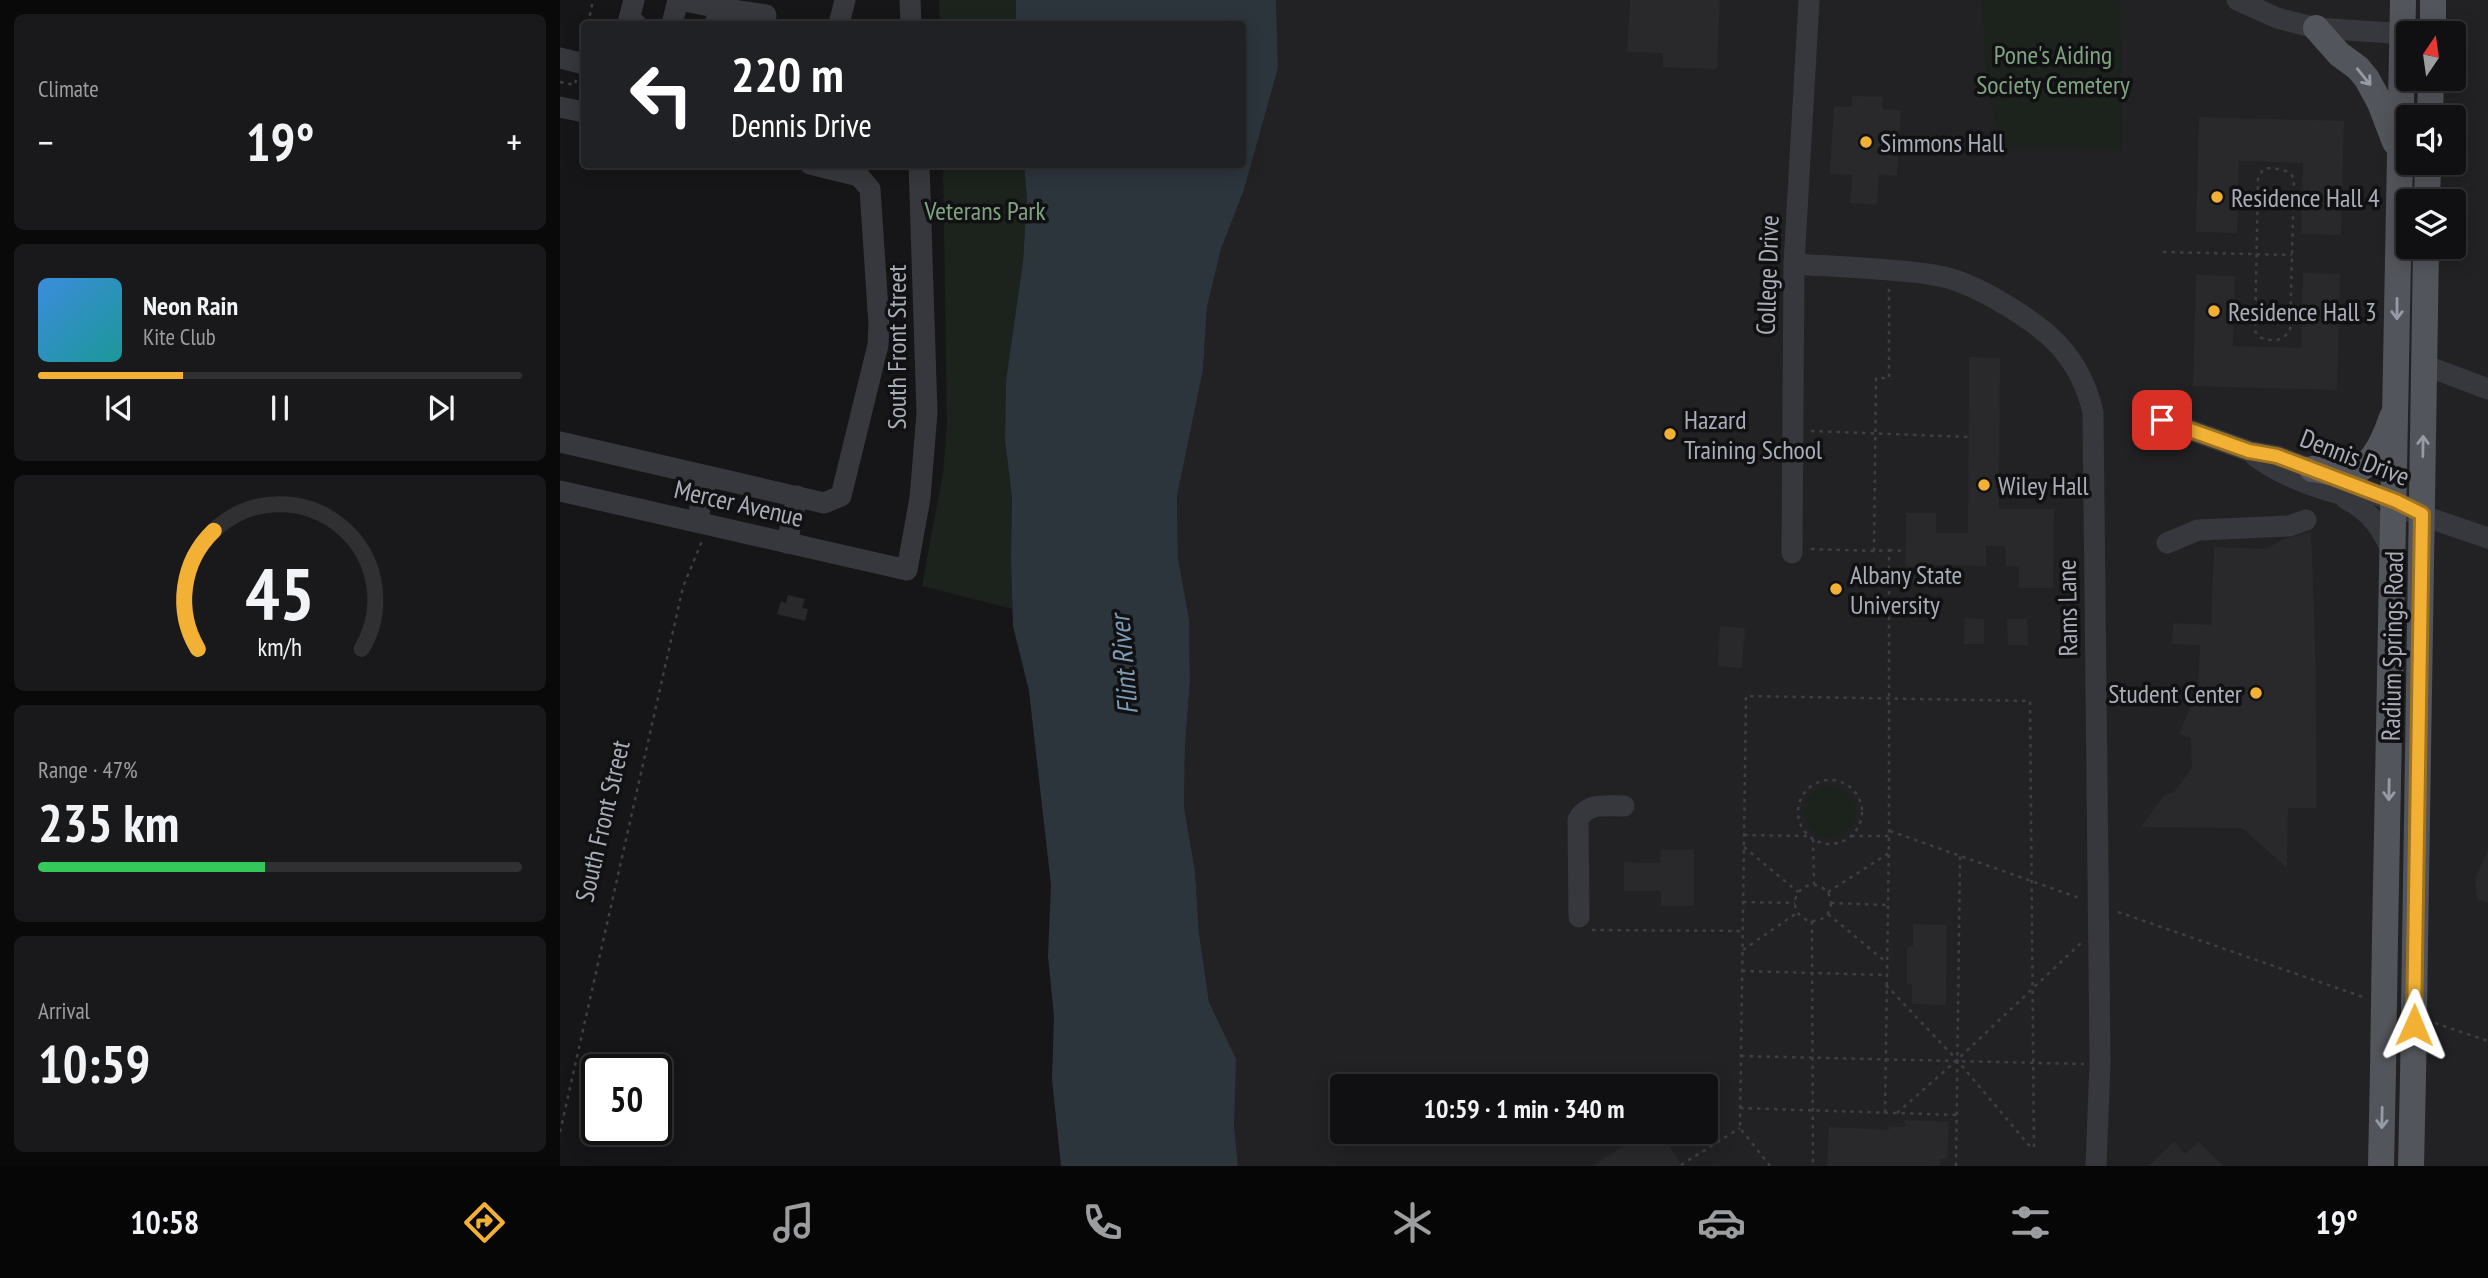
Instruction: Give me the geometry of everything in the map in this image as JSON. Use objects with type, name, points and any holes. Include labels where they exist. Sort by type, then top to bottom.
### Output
[{"type":"main road","name":"Radium Springs Road","points":[[2403,0],[2408,21]]},
{"type":"main road","points":[[2433,0],[2433,21]]},
{"type":"main road","points":[[2316,29],[2367,79],[2380,103],[2396,145]]},
{"type":"main road","name":"Radium Springs Road","points":[[2382,1166],[2396,504],[2399,175]]},
{"type":"main road","name":"Radium Springs Road","points":[[2411,1166],[2426,259]]},
{"type":"main road","points":[[2312,469],[2347,474],[2363,466],[2381,444],[2396,402]]},
{"type":"street","points":[[629,21],[634,0]]},
{"type":"street","points":[[673,21],[679,0],[717,16],[766,15],[765,21]]},
{"type":"street","points":[[840,21],[845,0]]},
{"type":"street","points":[[910,0],[911,21]]},
{"type":"street","name":"College Drive","points":[[1792,551],[1794,264],[1809,0]]},
{"type":"street","points":[[2237,0],[2277,18],[2316,29],[2396,32]]},
{"type":"street","points":[[560,58],[581,63]]},
{"type":"street","points":[[560,107],[581,111]]},
{"type":"street","points":[[560,442],[824,503],[841,496],[878,345],[879,325],[870,189],[859,176],[826,168]]},
{"type":"street","name":"South Front Street","points":[[906,570],[920,498],[927,413],[919,168]]},
{"type":"street","name":"Rams Lane","points":[[1794,264],[1936,275],[1959,282],[2001,302],[2050,334],[2069,358],[2087,388],[2093,412],[2099,915],[2096,1166]]},
{"type":"street","points":[[2424,365],[2488,389]]},
{"type":"street","name":"Dennis Drive","points":[[2162,420],[2249,451],[2277,456],[2488,538]]},
{"type":"street","name":"Dennis Drive","points":[[2249,451],[2285,476],[2338,495],[2396,504]]},
{"type":"street","points":[[702,523],[707,476]]},
{"type":"street","name":"Mercer Avenue","points":[[560,491],[906,570]]},
{"type":"street","points":[[2338,495],[2365,509],[2382,531],[2395,557]]},
{"type":"street","points":[[787,543],[797,496]]},
{"type":"street","points":[[2167,543],[2198,530],[2289,526],[2306,520]]},
{"type":"street","points":[[1578,916],[1578,820],[1587,808],[1597,805],[1624,806]]},
{"type":"path","points":[[589,21],[593,0]]},
{"type":"path","points":[[2267,168],[2282,169],[2291,173],[2294,179],[2292,255],[2290,330],[2286,337],[2280,340],[2259,337],[2255,331],[2258,179],[2267,168]]},
{"type":"path","points":[[2163,252],[2292,255]]},
{"type":"path","points":[[1874,551],[1876,378],[1889,378],[1889,271]]},
{"type":"path","points":[[1792,430],[1969,437]]},
{"type":"path","name":"South Front Street","points":[[560,1132],[680,599],[702,523]]},
{"type":"path","points":[[1885,1113],[1889,853],[1889,550]]},
{"type":"path","points":[[1792,551],[1906,551]]},
{"type":"path","points":[[1770,1166],[1740,1128],[1746,696],[2030,701],[2034,1150],[1957,1060],[1886,985]]},
{"type":"path","points":[[1836,781],[1855,792],[1862,812],[1860,823],[1851,836],[1839,843],[1830,844],[1809,836],[1800,822],[1798,811],[1800,800],[1814,784],[1836,781]]},
{"type":"path","points":[[1889,830],[2032,881],[2099,915],[2371,1000]]},
{"type":"path","points":[[1744,835],[1809,836]]},
{"type":"path","points":[[1851,836],[1889,836]]},
{"type":"path","points":[[1813,839],[1814,884]]},
{"type":"path","points":[[1744,847],[1798,892]]},
{"type":"path","points":[[1828,892],[1889,853]]},
{"type":"path","points":[[1956,1166],[1960,856]]},
{"type":"path","points":[[1814,884],[1828,892],[1831,903],[1828,914],[1812,921],[1798,912],[1795,903],[1798,892],[1814,884]]},
{"type":"path","points":[[1743,902],[1795,903]]},
{"type":"path","points":[[1831,903],[1887,905]]},
{"type":"path","points":[[1742,951],[1798,912]]},
{"type":"path","points":[[1828,914],[1886,962]]},
{"type":"path","points":[[1897,1113],[2033,989],[2099,915]]},
{"type":"path","points":[[1578,916],[1588,930],[1742,931]]},
{"type":"path","points":[[1812,921],[1813,1166]]},
{"type":"path","points":[[1742,971],[1886,975]]},
{"type":"path","points":[[2436,1023],[2488,1041]]},
{"type":"path","points":[[1741,1056],[2099,1064]]},
{"type":"path","points":[[1740,1108],[1957,1115]]},
{"type":"path","points":[[1681,1165],[1740,1128]]},
{"type":"shaded area","name":"Albany State University","points":[[1276,0],[2488,0],[2488,1166],[1238,1166],[1234,1125],[1209,1002],[1199,933],[1195,871],[1184,807],[1190,681],[1189,619],[1178,558],[1177,496],[1203,370],[1207,307],[1221,249],[1244,190],[1278,68]]},
{"type":"green space","points":[[939,0],[1016,0],[1016,21],[940,21]]},
{"type":"green space","name":"Pone's Aiding Society Cemetery","points":[[1982,0],[2120,0],[2122,149],[2000,146],[1986,79]]},
{"type":"green space","name":"Veterans Park","points":[[943,168],[1024,168],[1027,198],[1023,260],[1006,382],[1005,440],[1012,498],[1013,609],[922,586],[943,473],[947,426]]},
{"type":"green space","points":[[1830,786],[1840,788],[1848,794],[1854,802],[1854,822],[1848,830],[1840,836],[1830,838],[1820,836],[1812,830],[1806,822],[1804,812],[1806,802],[1812,794],[1820,788]]},
{"type":"water","name":"Flint River","points":[[1016,0],[1276,0],[1278,68],[1244,190],[1221,249],[1207,307],[1203,370],[1177,496],[1178,558],[1189,619],[1190,681],[1184,807],[1195,871],[1199,933],[1209,1002],[1236,1059],[1234,1125],[1238,1166],[1061,1166],[1052,1079],[1054,1016],[1048,956],[1051,885],[1029,691],[1013,626],[1012,498],[1005,440],[1006,381],[1023,261],[1027,198],[1024,168],[1246,168],[1246,21],[1016,21]]},
{"type":"building","points":[[1630,0],[1720,0],[1717,69],[1663,67],[1663,53],[1627,52]]},
{"type":"building","name":"Simmons Hall","points":[[1852,96],[1883,97],[1882,109],[1901,110],[1897,176],[1879,174],[1877,205],[1850,203],[1852,175],[1830,174],[1834,106],[1852,107]]},
{"type":"building","name":"Residence Hall 4","points":[[2199,117],[2344,121],[2341,235],[2301,234],[2303,163],[2239,161],[2237,233],[2196,232]]},
{"type":"building","name":"Residence Hall 3","points":[[2303,273],[2340,274],[2337,390],[2193,386],[2196,275],[2235,276],[2233,346],[2301,348]]},
{"type":"building","points":[[1969,357],[2000,358],[1999,509],[2054,509],[2053,588],[2019,588],[2019,566],[2006,566],[2005,546],[1986,546],[1986,566],[1935,565],[1934,584],[1905,583],[1906,513],[1936,513],[1936,533],[1968,533]]},
{"type":"building","name":"Student Center","points":[[2311,532],[2317,808],[2288,808],[2287,868],[2242,828],[2141,827],[2165,794],[2173,793],[2192,768],[2191,738],[2179,734],[2198,688],[2200,645],[2172,644],[2173,623],[2211,625],[2214,547],[2266,549],[2284,539]]},
{"type":"building","points":[[788,595],[805,599],[802,608],[808,609],[805,621],[777,614],[781,601],[786,603]]},
{"type":"building","points":[[1965,618],[1984,619],[1984,644],[1964,644]]},
{"type":"building","points":[[2007,619],[2027,619],[2028,645],[2008,645]]},
{"type":"building","points":[[1720,626],[1745,628],[1742,668],[1718,666]]},
{"type":"building","points":[[2488,849],[2488,903],[2477,899],[2475,879]]},
{"type":"building","points":[[1661,850],[1694,850],[1694,906],[1661,906],[1661,891],[1624,891],[1624,862],[1660,863]]},
{"type":"building","points":[[1913,924],[1947,925],[1946,1005],[1912,1004],[1912,984],[1907,984],[1907,947],[1913,947]]},
{"type":"building","points":[[1904,1120],[1949,1122],[1947,1159],[1940,1159],[1940,1165],[1931,1166],[1827,1166],[1829,1127],[1889,1130],[1889,1126],[1905,1127]]},
{"type":"building","points":[[2174,1142],[2185,1154],[2199,1142],[2223,1166],[2149,1166]]},
{"type":"building","points":[[1627,1144],[1668,1144],[1682,1166],[1592,1166]]},
{"type":"place","name":"Simmons Hall","points":[[1866,142]]},
{"type":"place","name":"Residence Hall 4","points":[[2217,197]]},
{"type":"place","name":"Residence Hall 3","points":[[2214,311]]},
{"type":"place","name":"Hazard Training School","points":[[1670,434]]},
{"type":"place","name":"Wiley Hall","points":[[1984,485]]},
{"type":"place","name":"Albany State University","points":[[1836,589]]},
{"type":"place","name":"Student Center","points":[[2256,693]]},
{"type":"route","points":[[2162,420],[2249,451],[2277,456],[2396,501],[2422,514],[2414,1025]]}]
